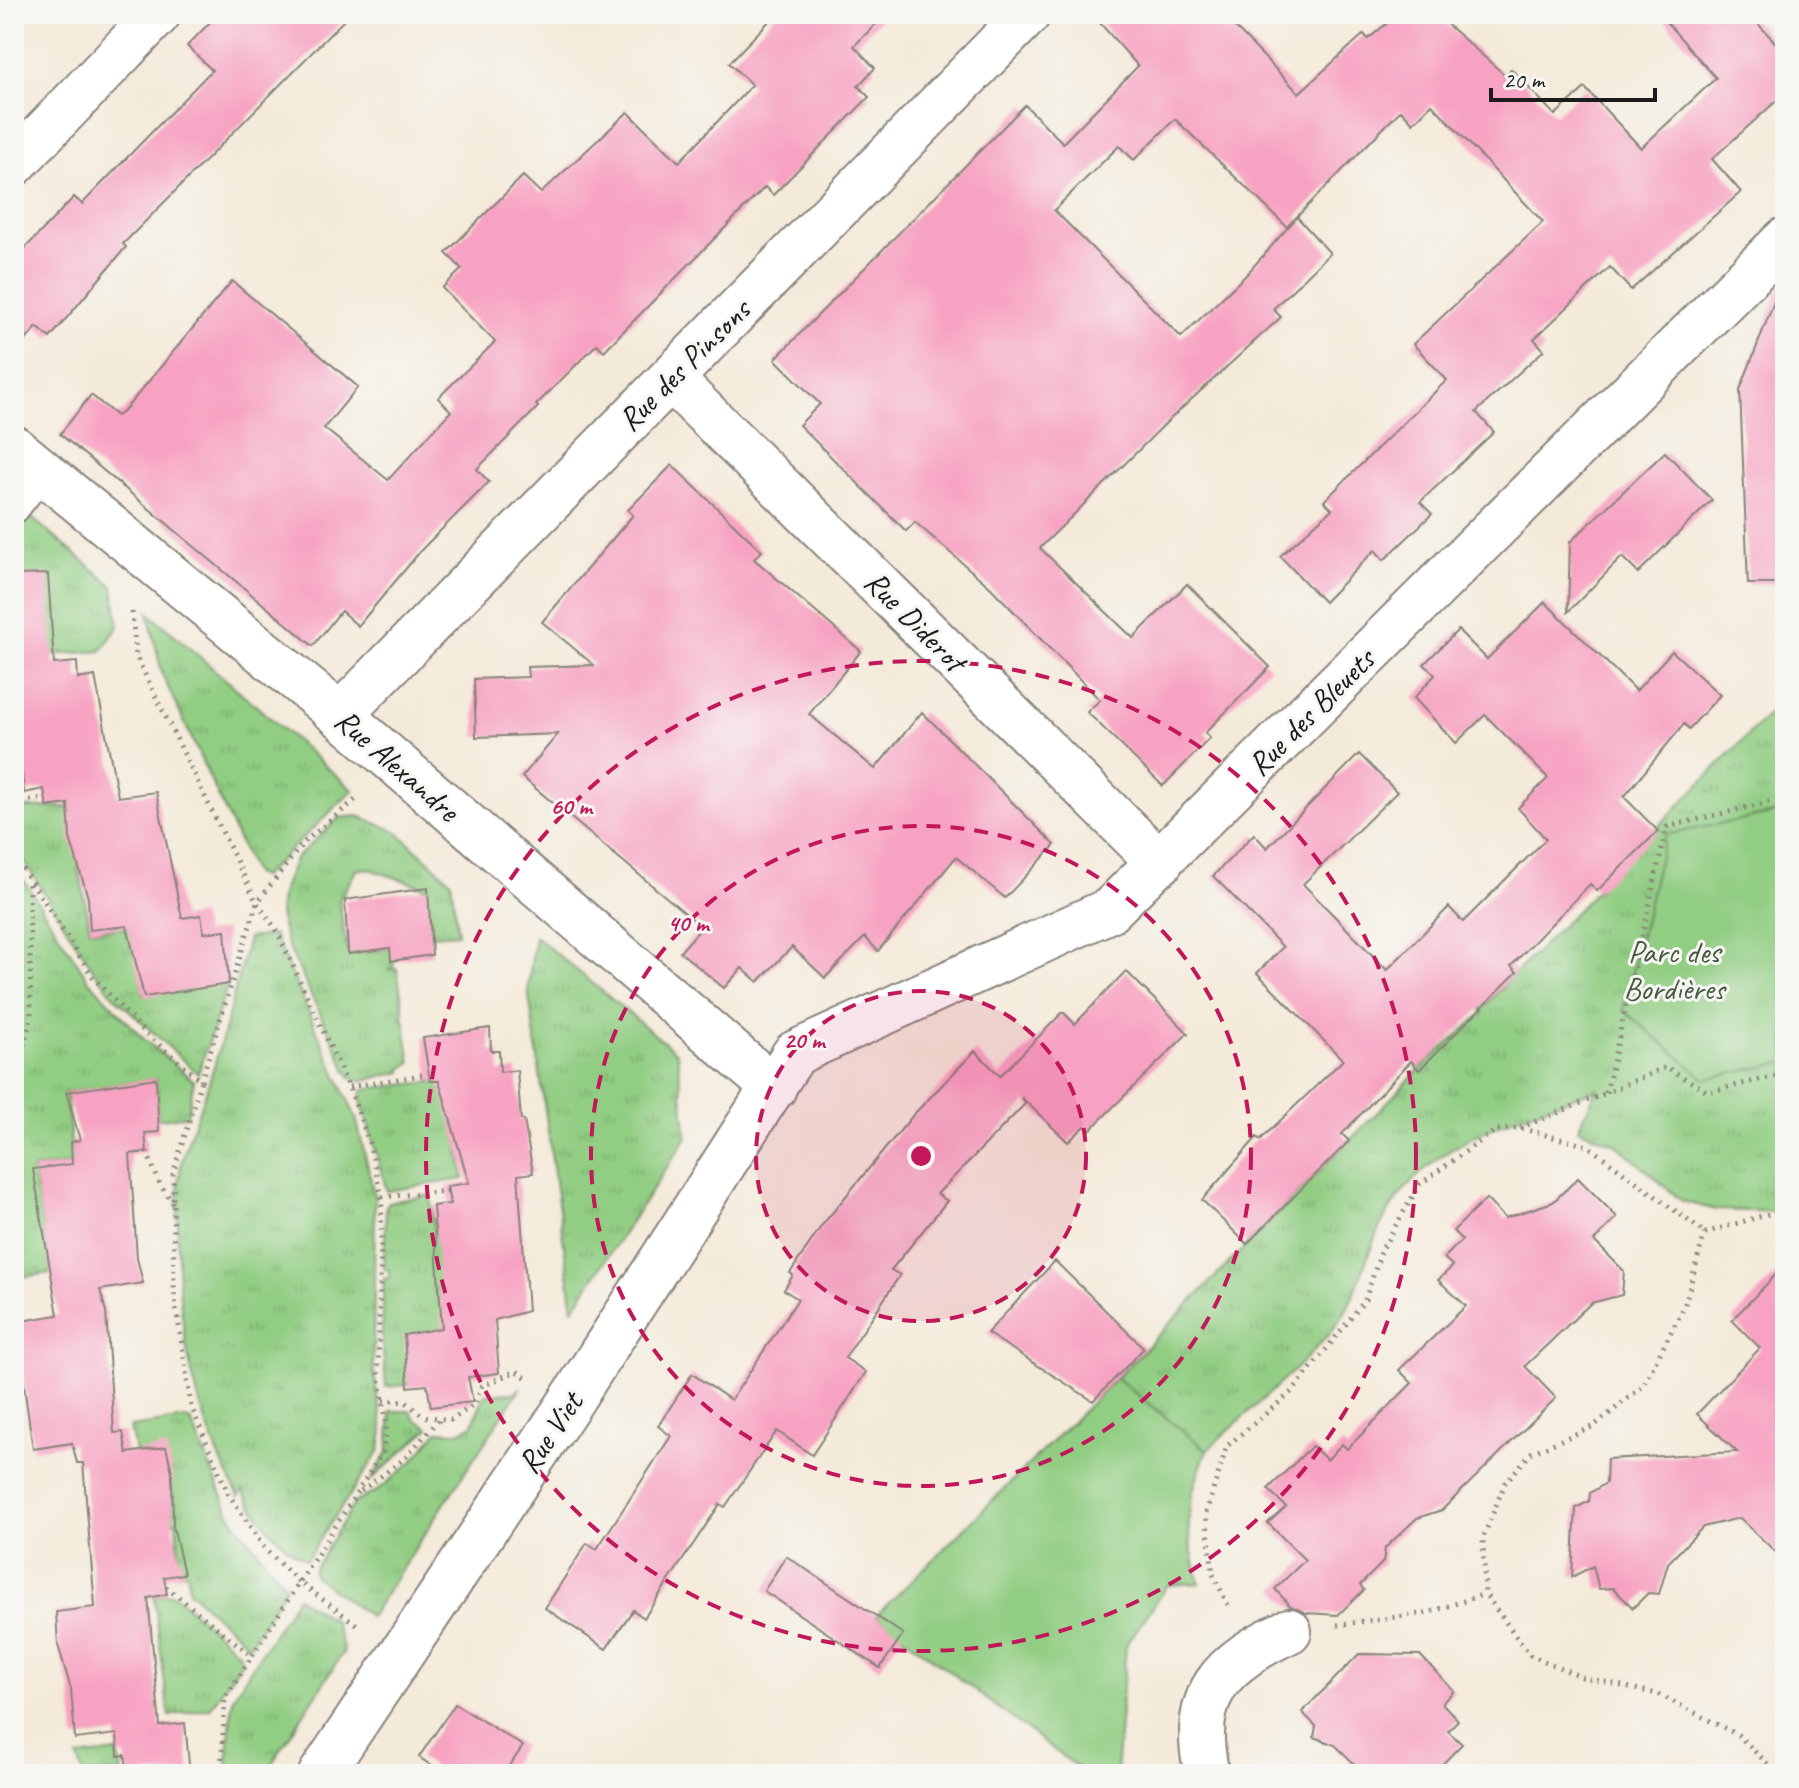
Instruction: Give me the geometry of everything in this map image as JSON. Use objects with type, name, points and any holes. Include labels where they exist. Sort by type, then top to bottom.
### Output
[{"type":"street","points":[[14,164],[158,14]]},
{"type":"street","name":"Rue des Pinsons","points":[[340,715],[1028,14]]},
{"type":"street","name":"Rue des Bleuets","points":[[774,1088],[795,1053],[1110,910],[1785,240]]},
{"type":"street","name":"Rue Diderot","points":[[671,379],[1160,863]]},
{"type":"street","name":"Rue Alexandre","points":[[28,460],[340,715],[774,1088]]},
{"type":"street","name":"Rue Viet","points":[[321,1774],[569,1404],[774,1088]]},
{"type":"street","points":[[1207,1774],[1202,1729],[1214,1682],[1248,1650],[1289,1631]]},
{"type":"lane","points":[[14,508],[28,460]]},
{"type":"path","points":[[131,600],[136,656],[257,903],[276,929],[349,1087],[369,1142],[382,1197],[378,1369],[387,1424],[383,1452],[225,1698],[221,1774]]},
{"type":"path","points":[[373,745],[348,774],[368,790],[303,843],[257,903],[173,1174],[174,1292],[191,1406],[228,1493],[265,1549],[299,1582],[400,1657]]},
{"type":"path","points":[[14,802],[45,798]]},
{"type":"path","points":[[1606,1093],[1667,827],[1785,798]]},
{"type":"path","points":[[14,855],[93,977],[144,1032],[201,1081]]},
{"type":"path","points":[[14,1084],[31,1017],[29,879]]},
{"type":"path","points":[[1248,1650],[1213,1574],[1206,1513],[1227,1446],[1294,1390],[1365,1300],[1382,1249],[1420,1184],[1496,1130],[1519,1128],[1666,1067],[1708,1092],[1785,1074]]},
{"type":"path","points":[[349,1087],[428,1074]]},
{"type":"path","points":[[1519,1128],[1588,1146],[1705,1233]]},
{"type":"path","points":[[147,1152],[160,1185],[173,1204]]},
{"type":"path","points":[[382,1197],[448,1191]]},
{"type":"path","points":[[1705,1233],[1785,1209]]},
{"type":"path","points":[[1705,1233],[1684,1307],[1643,1386],[1594,1426],[1531,1453],[1505,1483],[1483,1538],[1485,1594],[1530,1655],[1582,1677],[1658,1694],[1738,1735],[1778,1774]]},
{"type":"path","points":[[383,1400],[406,1402],[423,1416],[451,1420],[475,1404],[482,1386],[516,1371],[569,1404]]},
{"type":"path","points":[[357,1493],[404,1459],[440,1419]]},
{"type":"path","points":[[166,1587],[252,1656]]},
{"type":"path","points":[[1289,1631],[1427,1613],[1485,1594]]},
{"type":"green space","points":[[20,508],[113,586],[119,626],[101,651],[48,655],[14,590],[14,516]]},
{"type":"green space","points":[[148,612],[353,790],[262,877],[254,874],[162,674]]},
{"type":"green space","name":"Parc des Bordières","points":[[1785,697],[1785,1212],[1716,1210],[1682,1201],[1616,1144],[1578,1129],[1597,1089],[1475,1136],[1447,1152],[1422,1172],[1400,1195],[1382,1223],[1350,1304],[1334,1328],[1289,1375],[1207,1450],[1116,1378],[1419,1070],[1483,1013],[1481,1010],[1504,985]]},
{"type":"green space","points":[[14,728],[24,793],[14,794]]},
{"type":"green space","points":[[68,807],[90,930],[131,928],[144,996],[229,980],[198,1074],[114,996],[95,972],[14,846],[14,820],[23,808]]},
{"type":"green space","name":"Parc des Bordières","points":[[1785,811],[1785,1062],[1705,1079],[1623,1010],[1665,835]]},
{"type":"green space","points":[[358,816],[396,831],[451,881],[458,933],[431,935],[427,888],[367,868],[356,870],[339,901],[348,954],[391,948],[394,965],[391,969],[397,969],[404,1014],[401,1018],[404,1018],[411,1063],[402,1072],[361,1081],[350,1077],[286,942],[279,914],[281,894],[295,859],[339,818]]},
{"type":"green space","points":[[14,865],[89,981],[144,1039],[194,1081],[187,1116],[158,1119],[156,1079],[66,1092],[71,1145],[76,1163],[33,1169],[52,1273],[14,1278],[14,1014],[22,1001],[14,995]]},
{"type":"green space","points":[[274,935],[356,1118],[375,1197],[373,1366],[383,1431],[380,1450],[306,1560],[270,1530],[243,1491],[239,1496],[209,1431],[190,1362],[178,1256],[178,1196],[182,1161],[230,1012],[248,938]]},
{"type":"green space","points":[[535,936],[677,1053],[687,1137],[573,1309],[528,988]]},
{"type":"green space","points":[[448,1080],[464,1179],[387,1191],[360,1097],[364,1089]]},
{"type":"green space","points":[[431,1195],[433,1224],[445,1283],[446,1330],[414,1384],[386,1387],[382,1339],[384,1278],[389,1279],[389,1270],[384,1269],[386,1206],[389,1202]]},
{"type":"green space","points":[[1116,1378],[1207,1450],[1189,1515],[1191,1546],[1200,1583],[1168,1585],[1126,1645],[1116,1774],[1086,1774],[876,1616]]},
{"type":"green space","points":[[521,1387],[370,1617],[314,1576],[313,1571],[355,1502],[377,1491],[412,1462],[438,1431],[459,1432],[472,1426],[485,1394],[514,1393]]},
{"type":"green space","points":[[391,1411],[411,1411],[414,1418],[429,1428],[370,1481],[388,1452]]},
{"type":"green space","points":[[185,1419],[191,1421],[232,1519],[286,1586],[249,1646],[189,1591],[188,1574],[181,1571],[176,1521],[168,1522],[166,1501],[173,1500],[173,1496],[135,1452],[130,1427]]},
{"type":"green space","points":[[175,1595],[239,1653],[242,1661],[210,1708],[169,1716],[154,1597]]},
{"type":"green space","points":[[297,1597],[334,1621],[344,1651],[265,1774],[226,1774],[233,1697]]},
{"type":"green space","points":[[118,1752],[122,1774],[83,1774],[78,1757]]},
{"type":"building","points":[[218,14],[350,14],[123,244],[126,247],[50,338],[37,327],[14,354],[14,260],[74,197],[82,204],[212,70],[187,46]]},
{"type":"building","points":[[776,14],[886,14],[854,46],[875,68],[858,86],[869,97],[773,195],[765,187],[604,351],[597,344],[536,405],[538,407],[477,469],[489,482],[423,548],[358,626],[341,611],[313,646],[60,434],[91,395],[117,416],[124,411],[232,281],[358,387],[324,428],[388,480],[451,411],[438,398],[495,342],[442,288],[462,269],[446,253],[523,176],[541,193],[628,112],[679,162],[752,85],[729,63]]},
{"type":"building","points":[[1092,14],[1222,14],[1299,93],[1364,34],[1368,39],[1398,14],[1435,14],[1505,75],[1511,69],[1555,115],[1585,88],[1641,148],[1716,78],[1659,14],[1749,14],[1785,53],[1785,93],[1712,159],[1741,192],[1631,290],[1610,267],[1534,339],[1544,350],[1476,412],[1494,432],[1420,502],[1432,514],[1384,560],[1375,550],[1324,602],[1280,556],[1332,509],[1324,501],[1447,380],[1413,344],[1543,222],[1432,104],[1413,123],[1401,110],[1287,227],[1175,119],[1134,160],[1119,146],[1054,210],[1181,337],[1246,275],[1297,217],[1330,253],[1273,309],[1281,317],[1168,421],[1040,548],[1133,638],[1187,584],[1270,667],[1205,733],[1210,738],[1163,786],[1087,712],[1100,700],[990,587],[915,522],[906,531],[799,425],[820,404],[775,359],[1025,105],[1063,143],[1138,66]]},
{"type":"building","points":[[1781,284],[1785,285],[1785,584],[1748,584],[1740,390]]},
{"type":"building","points":[[1665,452],[1712,500],[1638,573],[1622,557],[1568,612],[1570,542]]},
{"type":"building","points":[[672,465],[762,551],[754,559],[861,651],[809,714],[875,769],[922,712],[1055,845],[1005,898],[956,857],[878,951],[865,937],[825,978],[792,947],[758,982],[742,968],[724,988],[680,952],[702,927],[522,777],[558,734],[476,737],[474,679],[528,677],[527,667],[594,665],[542,622],[633,515],[628,510]]},
{"type":"building","points":[[48,574],[54,664],[77,662],[78,679],[95,676],[118,797],[156,792],[182,918],[201,915],[204,933],[225,930],[229,984],[144,997],[127,926],[90,930],[88,898],[70,838],[68,804],[47,807],[44,789],[24,793],[14,698],[14,575]]},
{"type":"building","points":[[1545,602],[1636,691],[1672,651],[1720,695],[1689,729],[1684,724],[1624,797],[1658,831],[1597,891],[1590,884],[1511,966],[1517,972],[1419,1070],[1411,1061],[1342,1134],[1349,1141],[1247,1244],[1202,1200],[1257,1137],[1260,1140],[1343,1060],[1257,973],[1283,947],[1213,876],[1254,834],[1267,848],[1359,754],[1397,792],[1303,884],[1387,970],[1449,907],[1463,922],[1546,839],[1518,808],[1548,778],[1485,715],[1456,743],[1414,698],[1435,675],[1424,664],[1458,630],[1487,659]]},
{"type":"building","points":[[428,888],[432,955],[391,961],[390,948],[348,954],[345,900]]},
{"type":"building","points":[[1126,971],[1188,1033],[1090,1130],[1085,1126],[1068,1142],[1021,1097],[1026,1103],[937,1194],[947,1201],[891,1270],[900,1275],[845,1358],[866,1372],[812,1455],[777,1431],[725,1507],[720,1504],[644,1618],[633,1610],[606,1649],[545,1608],[587,1543],[597,1549],[671,1436],[658,1426],[692,1374],[731,1400],[798,1299],[784,1290],[793,1275],[790,1273],[822,1225],[914,1114],[975,1051],[1000,1076],[1063,1012],[1075,1024]]},
{"type":"building","points":[[490,1028],[491,1051],[499,1051],[500,1072],[517,1070],[521,1120],[524,1120],[533,1173],[518,1175],[528,1311],[495,1320],[499,1373],[468,1377],[473,1402],[431,1407],[427,1385],[408,1387],[404,1335],[442,1328],[433,1206],[450,1204],[447,1186],[469,1183],[439,1081],[430,1081],[423,1038]]},
{"type":"building","points":[[156,1078],[159,1132],[145,1133],[147,1152],[130,1154],[137,1258],[143,1283],[100,1290],[106,1312],[114,1433],[123,1432],[127,1453],[166,1447],[172,1472],[173,1526],[184,1574],[164,1577],[167,1594],[148,1598],[160,1726],[185,1723],[190,1774],[128,1774],[125,1755],[118,1756],[117,1734],[75,1739],[71,1689],[58,1645],[56,1612],[95,1607],[83,1463],[77,1463],[72,1443],[33,1449],[15,1322],[58,1315],[33,1169],[72,1164],[71,1142],[80,1140],[66,1092]]},
{"type":"building","points":[[1578,1178],[1617,1217],[1594,1241],[1624,1271],[1622,1295],[1591,1303],[1525,1366],[1556,1398],[1442,1510],[1417,1518],[1385,1548],[1383,1562],[1360,1585],[1364,1590],[1338,1615],[1306,1613],[1290,1606],[1275,1589],[1305,1560],[1268,1523],[1286,1507],[1268,1489],[1312,1446],[1327,1460],[1342,1444],[1347,1449],[1412,1383],[1399,1370],[1466,1306],[1438,1280],[1453,1266],[1444,1258],[1462,1240],[1453,1231],[1486,1199],[1505,1218],[1553,1202]]},
{"type":"building","points":[[1055,1261],[1144,1348],[1093,1401],[987,1333]]},
{"type":"building","points":[[1785,1265],[1785,1561],[1740,1518],[1703,1527],[1668,1563],[1659,1594],[1648,1593],[1633,1608],[1613,1588],[1599,1589],[1593,1566],[1572,1577],[1576,1508],[1589,1501],[1590,1493],[1606,1483],[1607,1459],[1737,1452],[1697,1414],[1760,1348],[1732,1320]]},
{"type":"building","points":[[786,1556],[903,1634],[880,1668],[764,1591]]},
{"type":"building","points":[[1359,1654],[1420,1655],[1454,1691],[1442,1703],[1458,1720],[1448,1731],[1462,1744],[1433,1774],[1365,1774],[1335,1745],[1314,1737],[1316,1726],[1302,1712]]},
{"type":"building","points":[[455,1704],[523,1746],[504,1774],[443,1774],[419,1757]]}]
